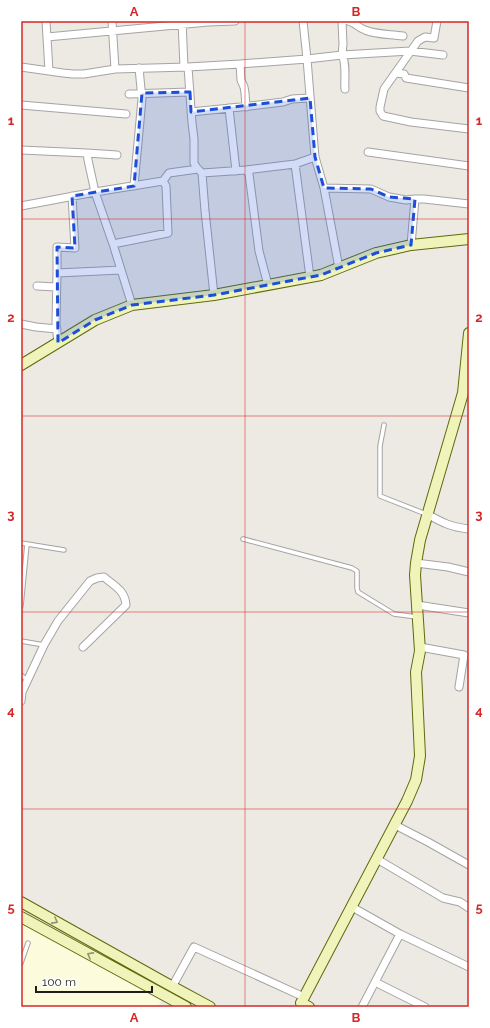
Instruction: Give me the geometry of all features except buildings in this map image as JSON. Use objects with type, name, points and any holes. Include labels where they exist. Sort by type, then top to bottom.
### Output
[{"type":"street","points":[[46,21],[49,71]]},
{"type":"street","points":[[112,21],[115,69]]},
{"type":"street","points":[[47,38],[113,32],[182,23],[235,21]]},
{"type":"street","points":[[303,21],[315,157],[324,188],[339,268]]},
{"type":"street","points":[[342,21],[342,54],[345,65],[345,88]]},
{"type":"street","points":[[348,21],[353,22],[363,30],[403,36]]},
{"type":"street","points":[[437,21],[434,38],[425,37],[418,41],[384,89],[380,111],[383,116],[411,122],[469,130]]},
{"type":"street","points":[[182,23],[190,92],[194,139],[194,163],[200,171],[214,295]]},
{"type":"street","points":[[21,66],[63,73],[84,74],[115,69],[240,64],[307,59],[342,54],[410,51],[443,55]]},
{"type":"street","points":[[240,64],[241,80],[246,94],[246,107]]},
{"type":"street","points":[[134,186],[142,99],[139,68]]},
{"type":"street","points":[[396,73],[404,74],[406,78],[469,88]]},
{"type":"street","points":[[129,94],[190,92]]},
{"type":"street","points":[[191,112],[246,107],[283,102],[292,99],[310,98]]},
{"type":"street","points":[[21,105],[126,114]]},
{"type":"street","points":[[229,108],[236,171]]},
{"type":"street","points":[[21,150],[117,155]]},
{"type":"street","points":[[368,152],[469,166]]},
{"type":"street","points":[[87,153],[95,192],[132,305]]},
{"type":"street","points":[[21,206],[163,181],[169,173],[246,170],[295,164],[315,157]]},
{"type":"street","points":[[295,164],[310,277]]},
{"type":"street","points":[[246,170],[249,174],[259,251],[268,285]]},
{"type":"street","points":[[113,244],[168,233],[166,186],[163,181]]},
{"type":"street","points":[[324,188],[371,189],[389,197],[406,200],[424,199],[469,204]]},
{"type":"street","points":[[58,343],[56,329],[57,247],[75,248],[72,196]]},
{"type":"street","points":[[411,245],[415,199]]},
{"type":"street","points":[[21,366],[95,320],[132,305],[214,295],[321,275],[376,253],[427,242],[469,239]]},
{"type":"street","points":[[57,273],[121,270]]},
{"type":"street","points":[[37,286],[56,287]]},
{"type":"street","points":[[21,324],[36,328],[56,329]]},
{"type":"street","points":[[309,1007],[301,1003],[408,801],[416,780],[420,756],[416,672],[420,647],[416,563],[427,514],[466,393],[469,333]]},
{"type":"street","points":[[427,514],[443,524],[469,529]]},
{"type":"street","points":[[416,563],[448,567],[469,572]]},
{"type":"street","points":[[21,701],[22,692],[44,645],[58,621],[90,581],[104,577],[123,593],[126,599],[126,605],[83,647]]},
{"type":"street","points":[[417,605],[469,613]]},
{"type":"street","points":[[420,647],[464,655],[459,687]]},
{"type":"street","points":[[395,825],[469,865]]},
{"type":"street","points":[[377,859],[443,898],[460,902],[469,908]]},
{"type":"street","points":[[21,902],[210,1007]]},
{"type":"street","points":[[352,907],[400,934],[469,967]]},
{"type":"street","points":[[21,916],[186,1007]]},
{"type":"street","points":[[362,1007],[400,934]]},
{"type":"street","points":[[172,986],[194,947],[304,997]]},
{"type":"street","points":[[375,982],[424,1007]]},
{"type":"lane","points":[[384,425],[380,446],[380,496],[427,514]]},
{"type":"lane","points":[[243,539],[352,568],[356,571],[358,592],[394,614],[418,617]]},
{"type":"lane","points":[[21,543],[64,550]]},
{"type":"lane","points":[[21,606],[27,544]]},
{"type":"lane","points":[[21,640],[44,645]]},
{"type":"lane","points":[[21,675],[28,681]]},
{"type":"lane","points":[[21,963],[28,943]]},
{"type":"highlighted area","points":[[190,92],[191,112],[310,98],[315,157],[324,188],[371,189],[389,197],[415,199],[411,245],[376,253],[321,275],[214,295],[132,305],[95,320],[58,343],[57,247],[75,248],[72,196],[134,186],[142,93]]},
{"type":"shaded area","points":[[21,920],[108,968],[161,1001],[158,1007],[21,1007]]}]
